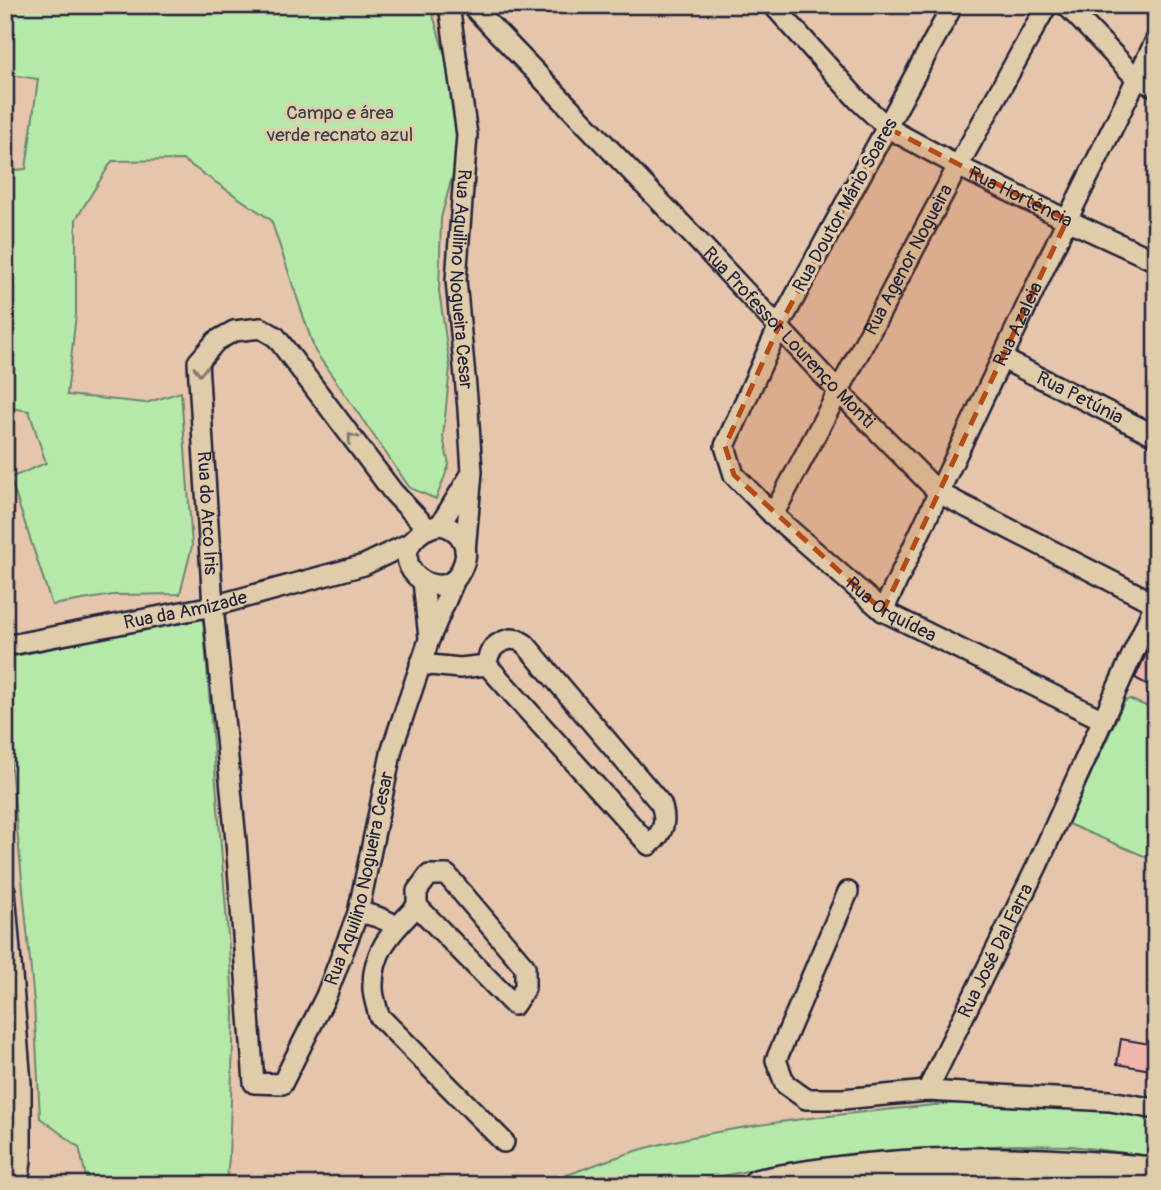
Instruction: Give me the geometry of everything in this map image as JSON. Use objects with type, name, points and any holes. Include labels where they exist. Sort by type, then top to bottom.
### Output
[{"type":"highway","points":[[758,1185],[866,1169],[972,1162],[1070,1165],[1156,1173]]},
{"type":"street","name":"Rua Aquilino Nogueira Cesar","points":[[449,5],[467,135],[456,281],[472,472],[465,551]]},
{"type":"street","name":"Rua Professor Lourenço Monti","points":[[471,5],[939,494],[1155,603]]},
{"type":"street","name":"Rua Hortência","points":[[774,5],[858,100],[888,128],[958,166],[1156,261]]},
{"type":"street","name":"Rua Doutor Mário Soares","points":[[725,446],[779,326],[953,5]]},
{"type":"street","name":"Rua Agenor Nogueira","points":[[773,515],[958,166],[1047,5]]},
{"type":"street","points":[[1066,5],[1137,79],[1156,87]]},
{"type":"street","name":"Rua Azaleia","points":[[883,611],[1067,220],[1153,51]]},
{"type":"street","name":"Rua do Arco Íris","points":[[254,1083],[236,841],[213,606],[198,362],[216,341],[234,331],[261,328],[276,337],[393,492],[434,526]]},
{"type":"street","name":"Rua Petúnia","points":[[1003,359],[1156,436]]},
{"type":"street","name":"Rua Orquídea","points":[[725,446],[734,475],[773,515],[883,611],[1103,720]]},
{"type":"street","points":[[434,526],[447,526],[457,531],[464,541],[464,563],[455,579],[446,584],[435,585],[417,576],[408,563],[408,552],[417,535],[434,526],[472,472]]},
{"type":"street","name":"Rua da Amizade","points":[[5,646],[213,606],[364,565],[411,543]]},
{"type":"street","name":"Rua da Amizade","points":[[364,565],[417,576]]},
{"type":"street","name":"Rua Aquilino Nogueira Cesar","points":[[417,576],[429,640]]},
{"type":"street","name":"Rua Aquilino Nogueira Cesar","points":[[254,1083],[282,1084],[326,996],[358,914],[392,749],[420,664],[455,579]]},
{"type":"street","name":"Rua José Dal Farra","points":[[927,1091],[1037,866],[1155,603]]},
{"type":"street","points":[[511,639],[525,644],[660,804],[664,812],[664,822],[657,839],[649,845],[487,665],[491,650],[496,644],[511,639]]},
{"type":"street","points":[[420,664],[460,668],[487,665]]},
{"type":"street","points":[[417,906],[514,1005],[525,988],[525,967],[447,875],[429,874],[417,891],[417,906],[387,938],[376,962],[373,990],[379,1016],[504,1142]]},
{"type":"street","points":[[5,891],[11,1041],[21,1096],[21,1160],[18,1185]]},
{"type":"street","points":[[848,892],[776,1060],[785,1084],[806,1099],[843,1099],[927,1091],[1110,1101],[1156,1109]]},
{"type":"street","points":[[358,914],[379,916],[397,927]]},
{"type":"highlighted area","points":[[888,128],[1067,220],[883,611],[734,475],[725,446],[779,326]]},
{"type":"green space","name":"Campo e área verde recnato azul","points":[[5,5],[430,5],[466,126],[441,218],[439,291],[450,367],[443,437],[449,465],[436,499],[410,488],[315,351],[271,220],[183,160],[112,161],[76,219],[76,314],[67,395],[146,403],[181,392],[192,546],[180,594],[113,595],[52,605],[10,478],[46,463],[29,411],[5,407],[5,171],[26,169],[38,79],[5,74]]},
{"type":"green space","points":[[203,617],[234,1013],[226,1185],[88,1185],[79,1147],[40,1118],[34,1002],[5,705],[5,658]]},
{"type":"green space","points":[[1129,699],[1156,710],[1156,861],[1068,824],[1124,702]]},
{"type":"green space","points":[[994,1099],[1156,1116],[1156,1157],[1072,1146],[914,1149],[797,1161],[677,1185],[540,1185],[634,1152],[707,1134],[830,1116]]},
{"type":"green space","points":[[961,1171],[1156,1185],[807,1185]]},
{"type":"building","points":[[1156,632],[1156,675],[1150,686],[1135,678]]},
{"type":"building","points":[[1121,1039],[1156,1045],[1156,1071],[1117,1064]]}]
